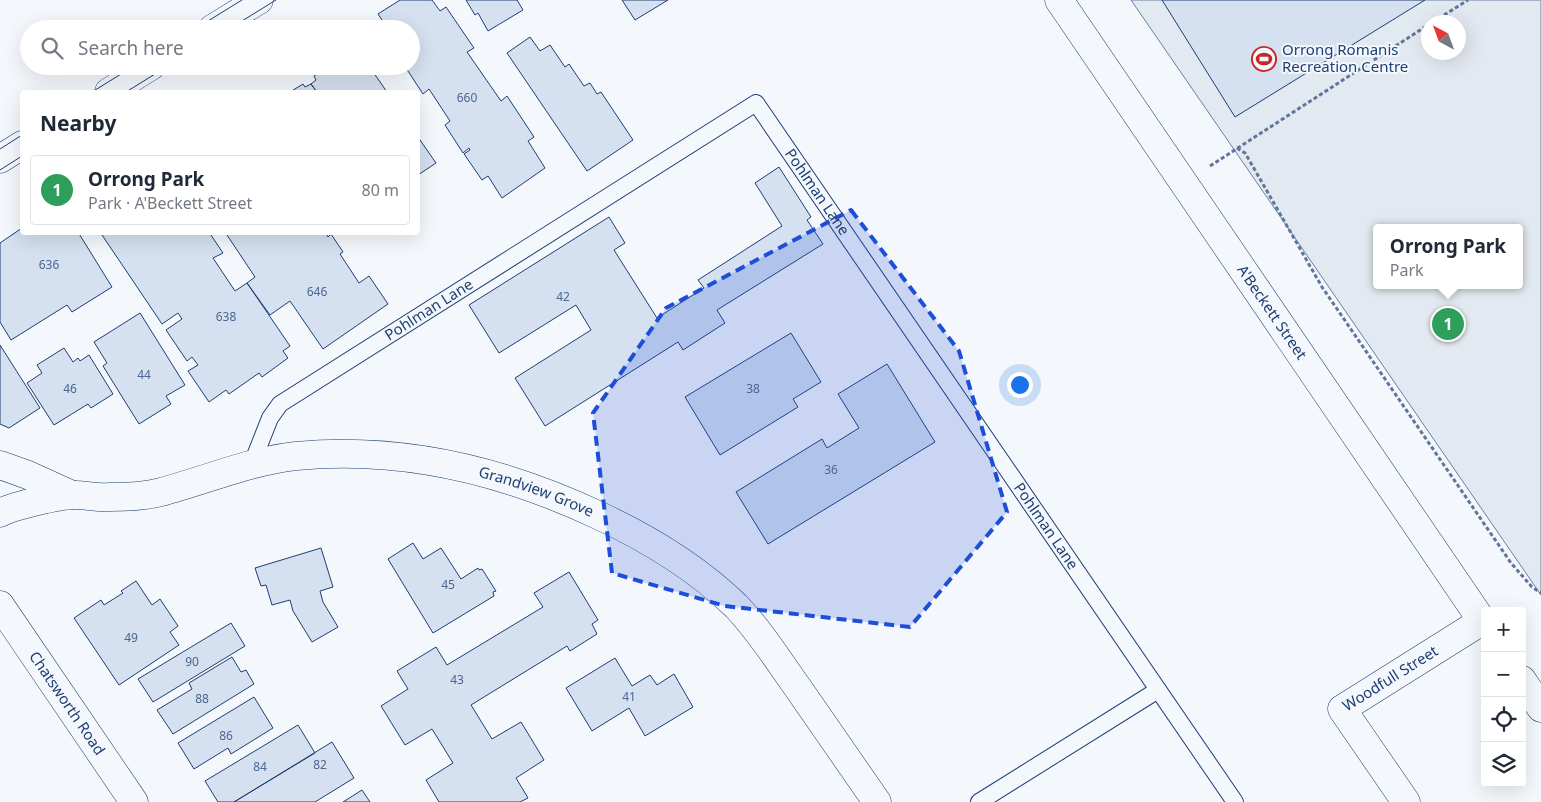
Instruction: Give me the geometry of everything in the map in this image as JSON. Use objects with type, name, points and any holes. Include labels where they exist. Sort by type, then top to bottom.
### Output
[{"type":"street","points":[[227,20],[259,0]]},
{"type":"street","name":"A'Beckett Street","points":[[1059,0],[1481,620]]},
{"type":"street","points":[[111,90],[136,75]]},
{"type":"street","points":[[0,159],[20,146]]},
{"type":"street","name":"Grandview Grove","points":[[0,513],[28,504],[72,495],[110,497],[158,492],[251,466],[292,457],[338,453],[409,459],[492,474],[560,497],[622,526],[669,552],[704,578],[736,606],[761,635],[877,802]]},
{"type":"street","name":"Grandview Grove","points":[[0,465],[28,475],[72,495]]},
{"type":"street","name":"Chatsworth Road","points":[[0,605],[134,802]]},
{"type":"street","name":"Woodfull Street","points":[[1406,802],[1342,709],[1481,624]]},
{"type":"street","points":[[1526,686],[1541,708]]},
{"type":"lane","name":"Pohlman Lane","points":[[251,466],[270,418],[280,404],[756,103],[1235,802]]},
{"type":"lane","points":[[979,802],[1158,690]]},
{"type":"path","points":[[1444,15],[1468,0]]},
{"type":"path","points":[[1183,183],[1421,30]]},
{"type":"path","points":[[1237,148],[1248,158],[1322,286],[1510,563],[1532,587],[1541,593]]},
{"type":"highlighted area","points":[[851,210],[959,351],[1007,512],[910,627],[725,606],[612,573],[593,413],[666,308]]},
{"type":"shaded area","points":[[1131,0],[1541,0],[1541,595]]},
{"type":"building","points":[[400,0],[432,0],[440,11],[446,7],[474,48],[467,52],[501,101],[507,96],[534,137],[528,141],[545,168],[502,198],[488,176],[482,180],[464,154],[470,150],[469,148],[463,153],[445,125],[450,121],[429,89],[423,94],[411,75],[420,75],[420,20],[382,20],[378,14]]},
{"type":"building","points":[[466,0],[517,0],[523,10],[488,31],[478,13],[475,15]]},
{"type":"building","points":[[622,0],[668,0],[635,20]]},
{"type":"building","name":"Orrong Romanis Recreation Centre","points":[[1162,0],[1425,0],[1235,117]]},
{"type":"building","points":[[530,37],[540,51],[550,45],[565,67],[569,64],[584,86],[590,83],[597,94],[601,92],[633,140],[587,171],[507,53]]},
{"type":"building","points":[[375,75],[386,90],[316,90],[311,84],[316,80],[314,76]]},
{"type":"building","points":[[303,84],[305,87],[311,84],[316,90],[293,90]]},
{"type":"building","points":[[420,140],[436,163],[420,174]]},
{"type":"building","points":[[779,167],[811,217],[807,220],[823,244],[717,310],[725,323],[683,350],[678,342],[545,426],[515,378],[591,330],[576,305],[499,353],[469,305],[609,217],[625,243],[614,250],[657,318],[704,288],[698,280],[782,226],[755,183]]},
{"type":"building","points":[[20,229],[20,235],[80,235],[112,287],[72,312],[67,305],[11,340],[0,322],[0,243]]},
{"type":"building","points":[[102,235],[211,235],[223,253],[213,258],[235,291],[247,283],[290,346],[283,351],[288,358],[262,377],[259,373],[229,394],[226,390],[209,402],[188,371],[198,365],[192,357],[187,361],[166,330],[182,319],[178,313],[162,324]]},
{"type":"building","points":[[227,235],[327,235],[328,237],[332,235],[343,252],[340,254],[359,283],[369,276],[388,304],[323,349],[290,301],[270,315],[247,283],[255,277]]},
{"type":"building","points":[[140,313],[185,385],[166,396],[171,404],[139,424],[103,366],[107,363],[94,342]]},
{"type":"building","points":[[791,333],[821,382],[793,399],[798,407],[720,455],[685,397]]},
{"type":"building","points":[[0,345],[40,408],[9,428],[0,424]]},
{"type":"building","points":[[64,348],[73,362],[78,358],[80,361],[89,355],[113,394],[91,408],[88,404],[54,425],[27,383],[42,373],[37,365]]},
{"type":"building","points":[[887,364],[935,442],[768,544],[736,492],[822,439],[827,448],[859,428],[838,394]]},
{"type":"building","points":[[413,543],[423,559],[441,548],[461,579],[478,568],[479,570],[482,569],[496,591],[493,592],[494,596],[433,633],[388,559]]},
{"type":"building","points":[[321,548],[333,587],[320,591],[323,602],[338,627],[312,642],[293,611],[290,600],[272,605],[266,585],[261,586],[255,568]]},
{"type":"building","points":[[569,572],[598,620],[592,624],[597,634],[570,651],[567,646],[471,705],[492,739],[521,722],[544,760],[516,778],[528,798],[520,802],[439,802],[426,780],[453,763],[432,729],[405,745],[381,706],[408,689],[397,671],[436,647],[447,665],[543,607],[534,593]]},
{"type":"building","points":[[136,581],[152,605],[160,599],[178,626],[170,632],[179,645],[119,685],[74,618],[101,600],[104,605],[123,593],[121,591]]},
{"type":"building","points":[[231,623],[245,646],[153,702],[138,679]]},
{"type":"building","points":[[232,657],[241,672],[246,670],[254,684],[173,734],[157,710],[192,689],[189,683]]},
{"type":"building","points":[[615,658],[632,686],[650,675],[657,685],[674,674],[693,707],[645,736],[629,708],[592,731],[566,688]]},
{"type":"building","points":[[254,697],[273,728],[231,754],[228,748],[194,769],[178,743]]},
{"type":"building","points":[[298,725],[315,753],[234,802],[218,802],[205,781]]},
{"type":"building","points":[[332,742],[354,778],[315,802],[234,802]]},
{"type":"building","points":[[362,790],[370,802],[343,802]]},
{"type":"tram line","points":[[210,20],[242,0]]},
{"type":"tram line","points":[[244,20],[276,0]]},
{"type":"tram line","points":[[95,90],[119,75]]},
{"type":"tram line","points":[[129,90],[153,75]]},
{"type":"tram line","points":[[0,149],[20,136]]},
{"type":"tram line","points":[[0,170],[20,157]]},
{"type":"place","name":"Orrong Romanis Recreation Centre","points":[[1264,59]]},
{"type":"place","name":"Orrong Park","points":[[1448,324]]}]
